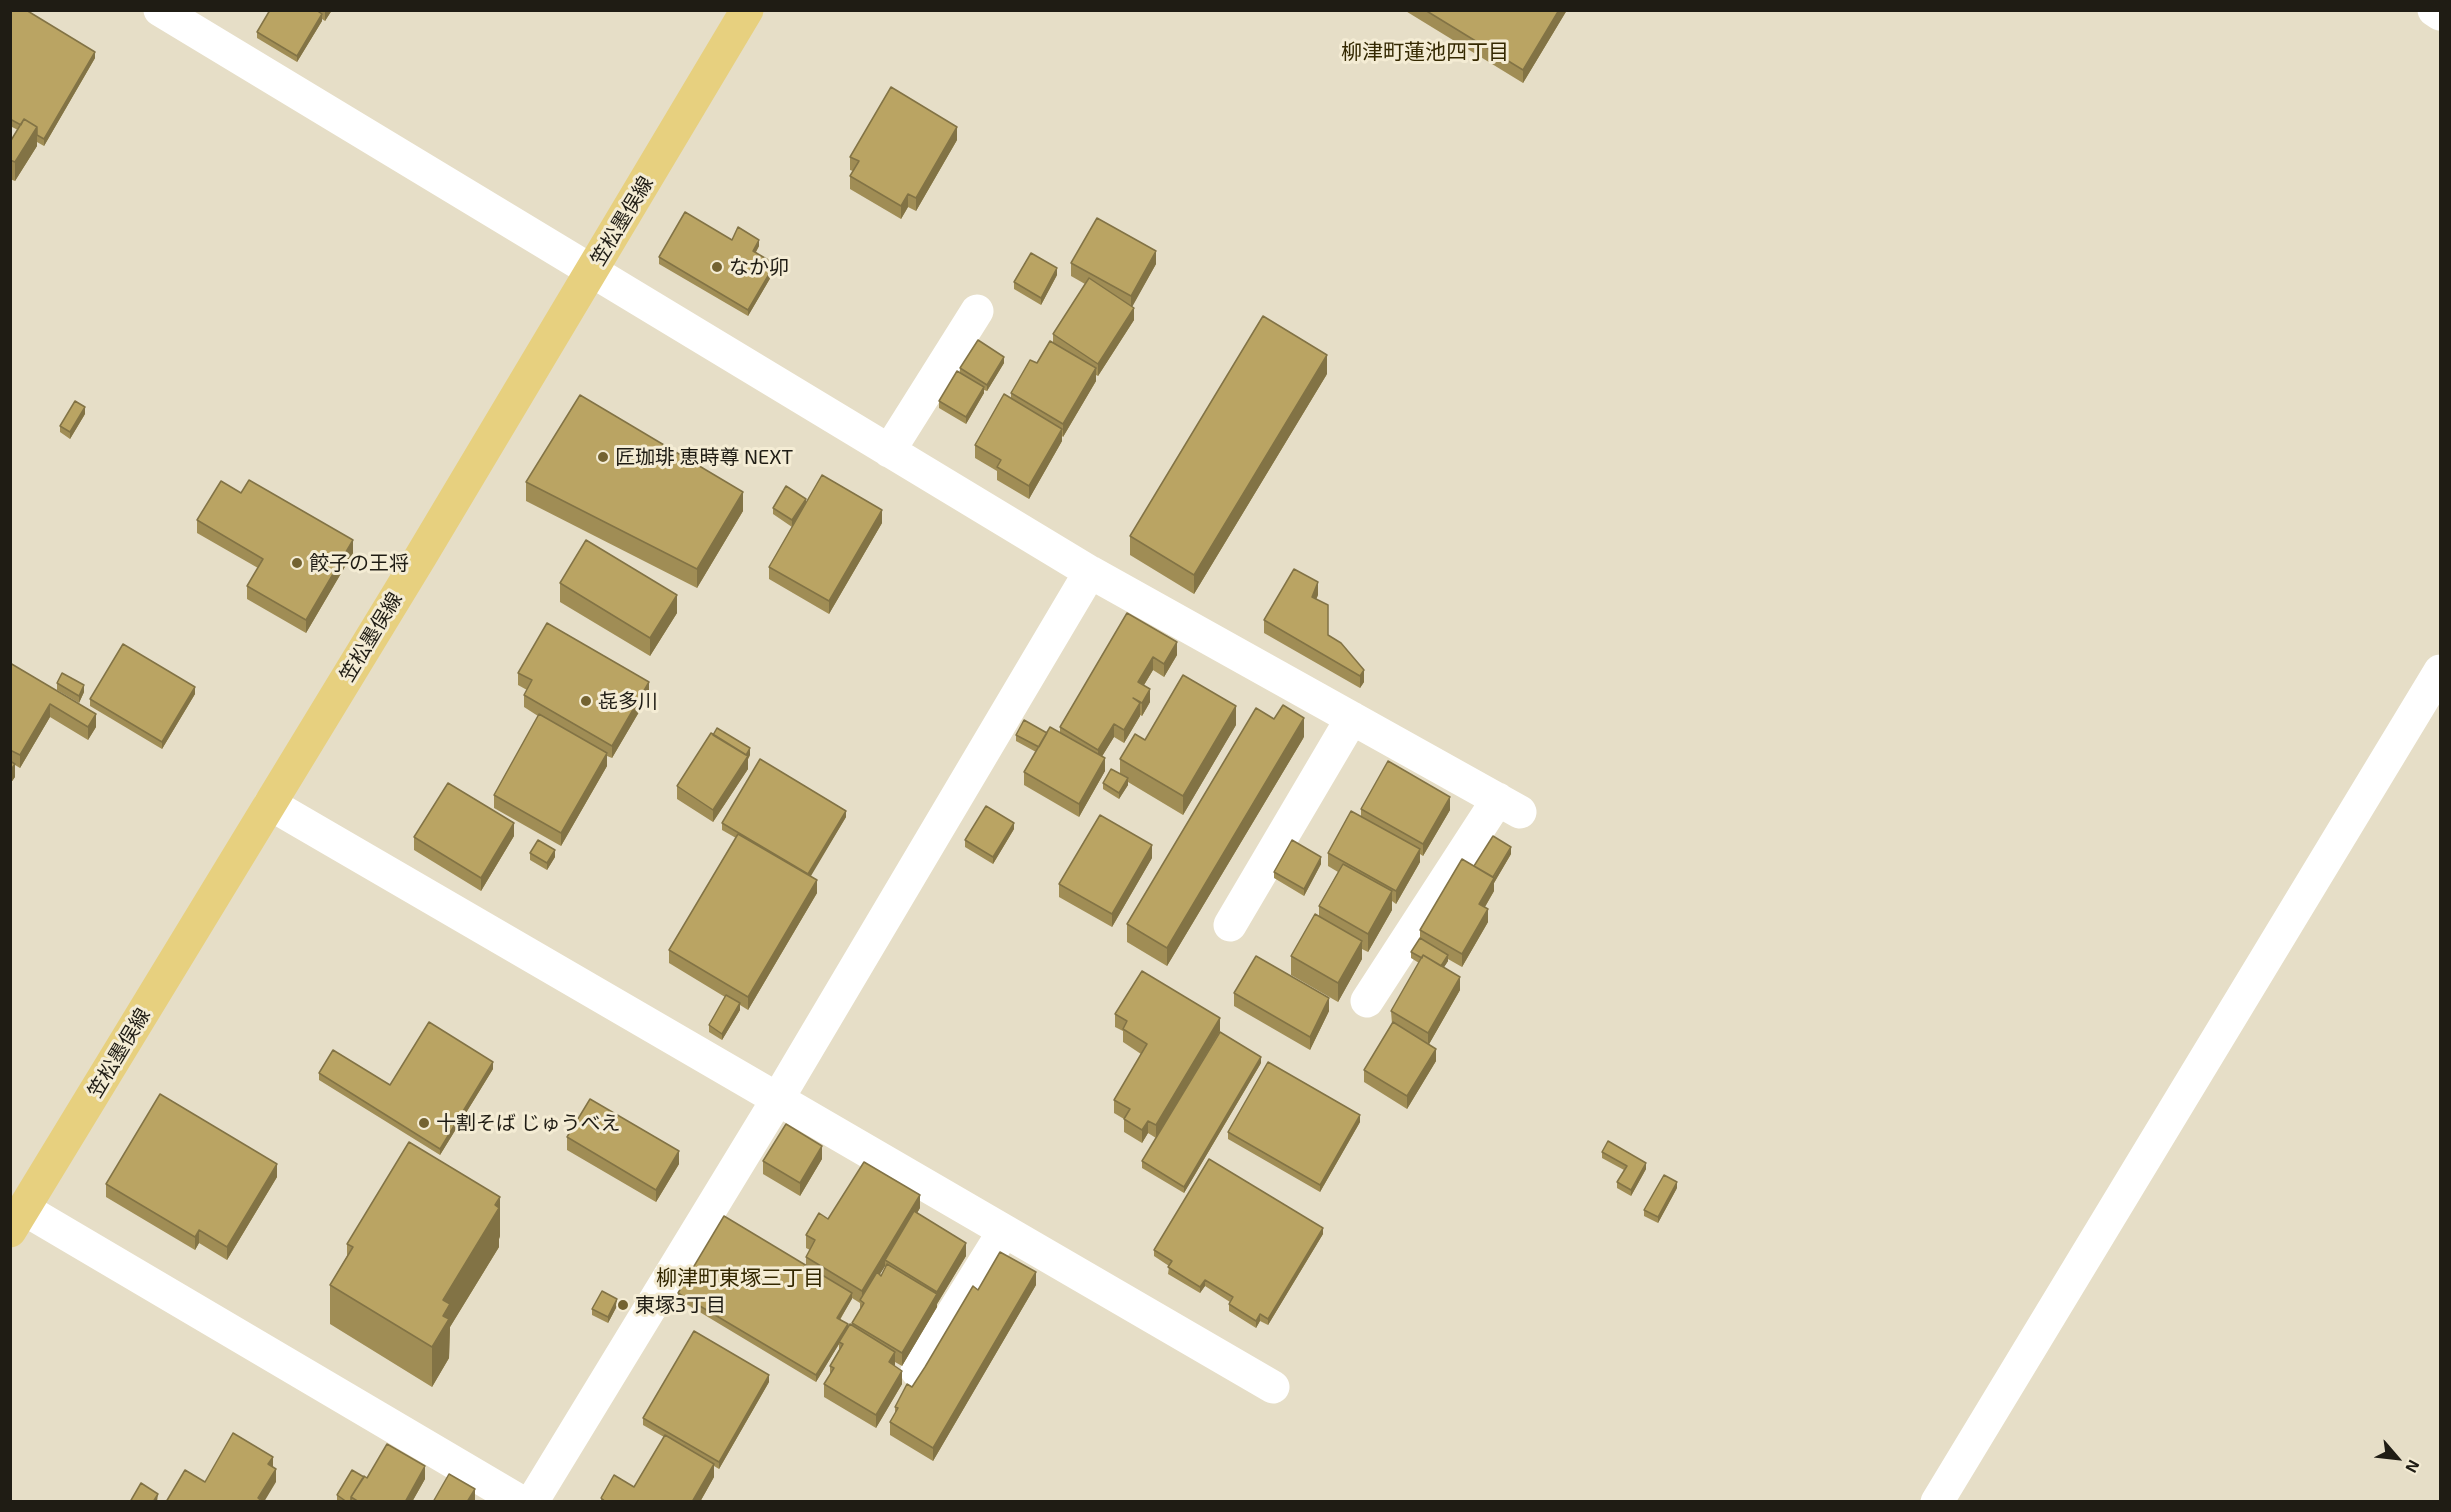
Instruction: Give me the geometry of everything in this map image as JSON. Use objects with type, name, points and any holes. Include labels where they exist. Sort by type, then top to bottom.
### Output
[{"type":"main road","name":"笠松墨俣線","points":[[17,1220],[592,271],[747,10]]},
{"type":"street","points":[[160,10],[1090,572],[1509,806],[1367,1001]]},
{"type":"street","points":[[2434,10],[2440,14]]},
{"type":"street","points":[[889,451],[977,311]]},
{"type":"street","points":[[532,1502],[777,1100],[1090,572]]},
{"type":"street","points":[[1937,1502],[2440,671]]},
{"type":"street","points":[[1230,925],[1352,718]]},
{"type":"street","points":[[270,804],[1273,1387]]},
{"type":"street","points":[[17,1220],[521,1502]]},
{"type":"street","points":[[917,1371],[1004,1231]]},
{"type":"building","points":[[10,10],[26,10],[95,52],[44,139],[37,135],[37,127],[24,119],[21,125],[10,119]]},
{"type":"building","points":[[270,10],[316,10],[322,14],[297,56],[257,32]]},
{"type":"building","points":[[1425,10],[1559,10],[1523,70]]},
{"type":"building","points":[[891,87],[957,127],[916,198],[908,194],[901,206],[850,176],[859,161],[850,157]]},
{"type":"building","points":[[24,119],[37,127],[15,162],[10,160],[10,142]]},
{"type":"building","name":"なか卯","points":[[685,212],[732,240],[738,227],[759,240],[753,251],[775,264],[748,310],[659,257]]},
{"type":"building","points":[[1097,218],[1156,251],[1131,296],[1071,263]]},
{"type":"building","points":[[1031,253],[1057,268],[1041,298],[1014,282]]},
{"type":"building","points":[[1089,278],[1134,308],[1098,364],[1053,334]]},
{"type":"building","points":[[1263,316],[1327,355],[1194,575],[1130,536]]},
{"type":"building","points":[[978,340],[1004,357],[987,385],[960,368]]},
{"type":"building","points":[[1050,341],[1096,368],[1063,424],[1011,393],[1030,360],[1037,363]]},
{"type":"building","points":[[957,371],[984,387],[966,417],[939,401]]},
{"type":"building","points":[[1004,394],[1062,429],[1029,486],[997,467],[1001,460],[975,445]]},
{"type":"building","name":"匠珈琲 恵時尊 NEXT","points":[[580,395],[743,492],[697,569],[526,482]]},
{"type":"building","points":[[75,401],[85,407],[70,432],[60,426]]},
{"type":"building","points":[[822,475],[882,510],[829,601],[769,567]]},
{"type":"building","name":"餃子の王将","points":[[249,480],[353,540],[306,620],[247,586],[263,559],[197,520],[221,481],[241,493]]},
{"type":"building","points":[[786,486],[806,499],[792,520],[773,508]]},
{"type":"building","points":[[586,540],[677,595],[650,638],[560,583]]},
{"type":"building","points":[[1294,569],[1318,582],[1312,597],[1328,605],[1328,635],[1341,643],[1364,670],[1360,676],[1264,620]]},
{"type":"building","points":[[1127,613],[1177,642],[1164,664],[1153,657],[1138,682],[1150,689],[1142,703],[1133,698],[1140,703],[1124,730],[1114,724],[1098,750],[1060,727]]},
{"type":"building","name":"㐂多川","points":[[547,623],[649,682],[612,746],[524,695],[532,680],[518,673]]},
{"type":"building","points":[[123,644],[195,687],[162,742],[90,699]]},
{"type":"building","points":[[10,663],[96,714],[88,727],[50,704],[20,755],[10,750]]},
{"type":"building","points":[[62,673],[84,685],[79,696],[57,683]]},
{"type":"building","points":[[1183,675],[1236,706],[1183,796],[1120,759],[1135,734],[1145,740]]},
{"type":"building","points":[[1283,705],[1304,718],[1167,948],[1127,924],[1256,708],[1274,719]]},
{"type":"building","points":[[539,714],[607,753],[561,833],[494,795]]},
{"type":"building","points":[[1024,720],[1047,733],[1039,747],[1016,735]]},
{"type":"building","points":[[1050,727],[1105,758],[1079,804],[1024,772]]},
{"type":"building","points":[[717,728],[750,748],[746,755],[713,735]]},
{"type":"building","points":[[711,733],[748,756],[713,810],[677,786]]},
{"type":"building","points":[[760,759],[846,811],[808,874],[722,823]]},
{"type":"building","points":[[10,761],[15,764],[10,771]]},
{"type":"building","points":[[1388,761],[1450,797],[1423,844],[1361,809]]},
{"type":"building","points":[[1111,769],[1128,778],[1119,793],[1103,783]]},
{"type":"building","points":[[448,783],[514,823],[481,878],[414,837]]},
{"type":"building","points":[[986,806],[1014,823],[993,857],[965,840]]},
{"type":"building","points":[[1351,811],[1420,849],[1396,891],[1328,853]]},
{"type":"building","points":[[1100,815],[1152,845],[1112,914],[1059,884]]},
{"type":"building","points":[[738,834],[817,880],[748,997],[669,950]]},
{"type":"building","points":[[1493,836],[1511,847],[1493,877],[1474,866]]},
{"type":"building","points":[[538,840],[555,850],[547,863],[530,853]]},
{"type":"building","points":[[1292,840],[1321,857],[1304,889],[1274,872]]},
{"type":"building","points":[[1462,859],[1494,878],[1479,904],[1488,909],[1462,954],[1420,930]]},
{"type":"building","points":[[1343,864],[1392,891],[1368,934],[1319,906]]},
{"type":"building","points":[[1315,914],[1362,941],[1338,983],[1291,956]]},
{"type":"building","points":[[1420,938],[1448,955],[1441,966],[1423,955],[1422,958],[1411,952]]},
{"type":"building","points":[[1423,955],[1460,977],[1428,1033],[1391,1011]]},
{"type":"building","points":[[1256,956],[1329,998],[1310,1037],[1234,993]]},
{"type":"building","points":[[1142,971],[1220,1018],[1156,1125],[1148,1121],[1142,1130],[1124,1119],[1130,1109],[1114,1100],[1147,1044],[1123,1029],[1127,1021],[1115,1014]]},
{"type":"building","points":[[726,995],[740,1003],[722,1034],[709,1025]]},
{"type":"building","name":"十割そば じゅうべえ","points":[[429,1022],[493,1062],[440,1149],[319,1073],[333,1050],[390,1085]]},
{"type":"building","points":[[1393,1022],[1436,1049],[1407,1096],[1364,1070]]},
{"type":"building","points":[[1220,1032],[1261,1057],[1184,1187],[1142,1161]]},
{"type":"building","points":[[1268,1062],[1360,1115],[1320,1185],[1228,1132]]},
{"type":"building","points":[[160,1094],[277,1164],[227,1247],[199,1230],[195,1237],[106,1184]]},
{"type":"building","points":[[590,1099],[679,1151],[656,1190],[567,1137]]},
{"type":"building","points":[[786,1124],[822,1146],[800,1183],[763,1161]]},
{"type":"building","points":[[1608,1141],[1646,1163],[1631,1190],[1617,1182],[1627,1166],[1602,1152]]},
{"type":"building","points":[[409,1142],[500,1197],[495,1205],[499,1208],[443,1300],[450,1304],[443,1316],[449,1319],[432,1347],[330,1285],[353,1247],[347,1244]]},
{"type":"building","points":[[1209,1159],[1323,1228],[1268,1319],[1260,1314],[1256,1321],[1229,1304],[1233,1297],[1205,1280],[1200,1287],[1168,1267],[1172,1261],[1154,1250]]},
{"type":"building","points":[[864,1162],[920,1195],[862,1291],[806,1257],[815,1240],[806,1235],[819,1213],[828,1219]]},
{"type":"building","points":[[1664,1175],[1677,1182],[1658,1217],[1644,1210]]},
{"type":"building","points":[[914,1211],[966,1243],[937,1292],[885,1260]]},
{"type":"building","points":[[724,1216],[852,1293],[837,1318],[848,1324],[816,1375],[678,1293]]},
{"type":"building","points":[[1000,1252],[1036,1272],[933,1448],[890,1422],[898,1408],[895,1407],[907,1384],[912,1387],[925,1367],[973,1286],[978,1290]]},
{"type":"building","points":[[887,1264],[937,1294],[902,1353],[852,1323],[864,1303],[860,1300],[877,1272],[881,1276]]},
{"type":"building","points":[[602,1291],[617,1299],[608,1317],[592,1309]]},
{"type":"building","points":[[850,1324],[895,1352],[889,1362],[902,1371],[876,1415],[824,1384],[834,1368],[830,1366],[843,1344],[839,1342]]},
{"type":"building","points":[[694,1331],[769,1375],[719,1462],[643,1418]]},
{"type":"building","points":[[233,1433],[273,1457],[268,1464],[276,1469],[258,1498],[263,1502],[166,1502],[185,1470],[205,1482]]},
{"type":"building","points":[[665,1435],[714,1464],[692,1502],[606,1502],[601,1498],[614,1475],[634,1487]]},
{"type":"building","points":[[387,1444],[425,1466],[405,1502],[359,1502],[351,1497],[364,1476],[367,1478]]},
{"type":"building","points":[[352,1470],[364,1477],[351,1497],[351,1502],[347,1502],[337,1495]]},
{"type":"building","points":[[449,1474],[475,1489],[467,1502],[433,1502]]},
{"type":"building","points":[[141,1483],[158,1494],[153,1502],[130,1502]]},
{"type":"place","name":"なか卯","points":[[717,267]]},
{"type":"place","name":"匠珈琲 恵時尊 NEXT","points":[[603,457]]},
{"type":"place","name":"餃子の王将","points":[[297,563]]},
{"type":"place","name":"㐂多川","points":[[586,701]]},
{"type":"place","name":"十割そば じゅうべえ","points":[[424,1123]]},
{"type":"place","name":"東塚3丁目","points":[[623,1305]]},
{"type":"district","name":"柳津町蓮池四丁目","points":[[1425,52]]},
{"type":"district","name":"柳津町東塚三丁目","points":[[740,1278]]}]
